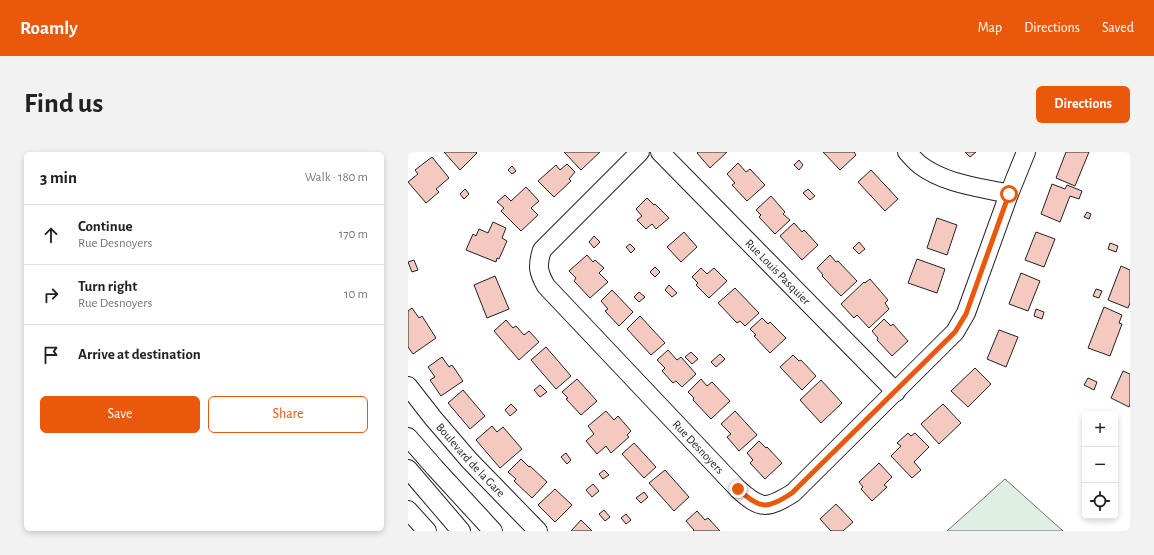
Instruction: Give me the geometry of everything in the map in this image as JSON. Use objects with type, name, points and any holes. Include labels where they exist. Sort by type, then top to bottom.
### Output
[{"type":"street","name":"Rue Desnoyers","points":[[640,152],[542,250],[538,262],[540,275],[546,286],[738,489],[749,499],[764,505],[776,503],[792,493],[896,392],[955,332],[966,314],[1009,194],[1026,152]]},
{"type":"street","name":"Rue Louis Pasquier","points":[[660,152],[896,392]]},
{"type":"street","points":[[907,152],[920,165],[935,174],[950,180],[1009,194]]},
{"type":"street","name":"Boulevard de la Gare","points":[[408,386],[433,418],[470,460],[538,531]]},
{"type":"street","points":[[408,437],[493,531]]},
{"type":"street","points":[[408,469],[461,531]]},
{"type":"street","points":[[408,510],[427,531]]},
{"type":"green space","points":[[1005,479],[1063,531],[947,531]]},
{"type":"building","points":[[444,152],[476,152],[477,153],[460,170]]},
{"type":"building","points":[[564,152],[600,152],[581,170]]},
{"type":"building","points":[[727,152],[710,168],[697,153]]},
{"type":"building","points":[[823,152],[854,152],[856,155],[840,170]]},
{"type":"building","points":[[965,152],[976,152],[970,157]]},
{"type":"building","points":[[1066,152],[1089,152],[1075,186],[1056,178]]},
{"type":"building","points":[[432,157],[449,178],[436,189],[439,192],[426,203],[408,182],[418,174],[415,170]]},
{"type":"building","points":[[799,160],[803,165],[799,170],[794,165]]},
{"type":"building","points":[[738,163],[746,172],[750,169],[765,185],[747,201],[732,185],[735,183],[727,174]]},
{"type":"building","points":[[567,164],[575,172],[569,179],[571,181],[554,197],[538,181],[556,165],[560,170]]},
{"type":"building","points":[[512,166],[516,171],[512,174],[508,170]]},
{"type":"building","points":[[871,170],[898,199],[885,211],[858,182]]},
{"type":"building","points":[[1052,184],[1065,189],[1067,185],[1082,191],[1079,199],[1070,196],[1060,222],[1041,214]]},
{"type":"building","points":[[526,187],[539,201],[531,208],[538,215],[521,231],[501,211],[504,208],[497,202],[505,195],[511,201]]},
{"type":"building","points":[[465,189],[469,194],[464,199],[460,194]]},
{"type":"building","points":[[808,189],[815,196],[810,200],[803,193]]},
{"type":"building","points":[[771,196],[785,212],[783,214],[790,220],[775,234],[759,217],[761,215],[756,210]]},
{"type":"building","points":[[647,198],[669,218],[656,229],[652,224],[646,229],[637,220],[642,216],[636,209]]},
{"type":"building","points":[[1087,212],[1091,214],[1089,219],[1084,217]]},
{"type":"building","points":[[937,218],[957,225],[947,255],[927,248]]},
{"type":"building","points":[[493,222],[506,228],[502,238],[507,241],[499,259],[497,258],[496,262],[466,250],[473,234],[476,236],[479,229],[488,233]]},
{"type":"building","points":[[794,223],[802,232],[804,230],[818,245],[802,260],[780,236]]},
{"type":"building","points":[[684,232],[697,247],[681,262],[667,247]]},
{"type":"building","points":[[1036,232],[1055,239],[1044,267],[1025,260]]},
{"type":"building","points":[[594,236],[600,242],[594,248],[589,242]]},
{"type":"building","points":[[859,242],[865,249],[859,254],[853,248]]},
{"type":"building","points":[[1110,243],[1118,246],[1116,252],[1108,249]]},
{"type":"building","points":[[630,244],[635,249],[631,253],[626,247]]},
{"type":"building","points":[[587,255],[593,262],[595,260],[604,268],[599,273],[608,282],[590,298],[574,281],[576,278],[569,271]]},
{"type":"building","points":[[830,255],[836,262],[838,261],[857,281],[841,296],[822,276],[823,275],[817,268]]},
{"type":"building","points":[[917,259],[945,269],[937,293],[908,283]]},
{"type":"building","points":[[414,260],[418,270],[412,272],[408,262]]},
{"type":"building","points":[[1121,266],[1130,270],[1130,303],[1128,308],[1108,300]]},
{"type":"building","points":[[655,267],[660,272],[655,277],[650,272]]},
{"type":"building","points":[[701,268],[707,274],[714,268],[727,281],[709,298],[696,285],[698,283],[692,277]]},
{"type":"building","points":[[1021,273],[1040,281],[1028,311],[1009,304]]},
{"type":"building","points":[[495,276],[509,309],[487,318],[474,285]]},
{"type":"building","points":[[870,279],[888,300],[885,303],[889,309],[869,328],[857,315],[854,318],[841,304],[864,282],[865,283]]},
{"type":"building","points":[[669,285],[677,293],[672,297],[665,290]]},
{"type":"building","points":[[735,288],[759,313],[745,326],[740,321],[737,323],[718,303]]},
{"type":"building","points":[[1096,289],[1102,291],[1099,298],[1093,296]]},
{"type":"building","points":[[612,290],[633,312],[619,326],[605,311],[608,309],[601,301]]},
{"type":"building","points":[[639,292],[645,297],[639,302],[634,297]]},
{"type":"building","points":[[1104,307],[1122,315],[1119,323],[1122,324],[1110,356],[1088,348]]},
{"type":"building","points":[[412,308],[419,318],[422,316],[436,338],[413,354],[408,347],[408,311]]},
{"type":"building","points":[[1036,309],[1044,312],[1042,319],[1034,316]]},
{"type":"building","points":[[640,316],[665,343],[651,355],[627,329]]},
{"type":"building","points":[[762,318],[768,324],[770,322],[786,338],[770,353],[754,336],[756,335],[750,329]]},
{"type":"building","points":[[884,319],[891,326],[893,324],[908,341],[892,356],[877,340],[878,338],[872,331]]},
{"type":"building","points":[[506,320],[513,328],[516,326],[524,335],[529,331],[539,342],[519,360],[494,331]]},
{"type":"building","points":[[999,330],[1018,337],[1006,367],[987,359]]},
{"type":"building","points":[[546,347],[571,376],[556,389],[531,360]]},
{"type":"building","points":[[668,350],[677,360],[681,357],[696,374],[682,387],[676,381],[673,383],[662,371],[665,368],[657,360]]},
{"type":"building","points":[[691,352],[698,359],[692,364],[685,357]]},
{"type":"building","points":[[720,354],[725,359],[716,367],[711,362]]},
{"type":"building","points":[[793,355],[799,361],[801,360],[816,376],[802,390],[780,367]]},
{"type":"building","points":[[442,357],[449,367],[452,365],[463,381],[441,396],[430,380],[435,377],[428,367]]},
{"type":"building","points":[[975,368],[991,384],[968,407],[951,391]]},
{"type":"building","points":[[1123,371],[1130,374],[1129,407],[1111,398]]},
{"type":"building","points":[[1088,378],[1097,382],[1094,390],[1084,385]]},
{"type":"building","points":[[577,379],[597,401],[581,415],[566,399],[568,398],[562,392]]},
{"type":"building","points":[[701,379],[707,386],[712,382],[730,401],[711,419],[693,400],[694,398],[688,392]]},
{"type":"building","points":[[821,380],[842,403],[821,423],[800,400]]},
{"type":"building","points":[[540,385],[547,392],[540,397],[534,390]]},
{"type":"building","points":[[463,390],[485,416],[470,429],[448,403]]},
{"type":"building","points":[[511,404],[517,410],[510,416],[505,410]]},
{"type":"building","points":[[943,404],[961,423],[939,444],[921,424]]},
{"type":"building","points":[[606,411],[614,420],[618,416],[631,431],[627,435],[629,437],[611,453],[606,446],[597,454],[586,441],[594,434],[588,426]]},
{"type":"building","points":[[735,411],[757,435],[739,451],[727,437],[731,434],[721,424]]},
{"type":"building","points":[[492,426],[497,432],[503,427],[522,449],[500,468],[476,440]]},
{"type":"building","points":[[908,433],[911,436],[915,433],[929,447],[914,462],[921,470],[912,478],[891,456],[901,446],[897,443]]},
{"type":"building","points":[[759,441],[782,463],[765,479],[750,463],[753,460],[747,453]]},
{"type":"building","points":[[634,443],[656,467],[644,478],[622,454]]},
{"type":"building","points":[[566,453],[571,460],[567,464],[561,457]]},
{"type":"building","points":[[521,459],[547,482],[532,498],[514,481],[516,479],[508,472]]},
{"type":"building","points":[[879,463],[892,477],[884,485],[887,487],[872,501],[861,489],[863,487],[859,482]]},
{"type":"building","points":[[604,470],[609,475],[603,479],[599,474]]},
{"type":"building","points":[[665,470],[689,497],[674,511],[649,483]]},
{"type":"building","points":[[593,484],[599,491],[592,497],[586,490]]},
{"type":"building","points":[[555,489],[572,505],[555,522],[538,505]]},
{"type":"building","points":[[644,492],[648,497],[641,503],[636,498]]},
{"type":"building","points":[[836,504],[853,522],[843,531],[831,531],[820,519]]},
{"type":"building","points":[[604,510],[610,517],[605,521],[599,514]]},
{"type":"building","points":[[697,511],[705,520],[708,518],[720,531],[693,531],[694,530],[686,521]]},
{"type":"building","points":[[626,514],[631,520],[626,524],[621,518]]},
{"type":"building","points":[[581,520],[592,531],[571,531]]},
{"type":"route","points":[[738,489],[749,499],[764,505],[776,503],[792,493],[896,392],[955,332],[966,314],[1009,194]]}]
